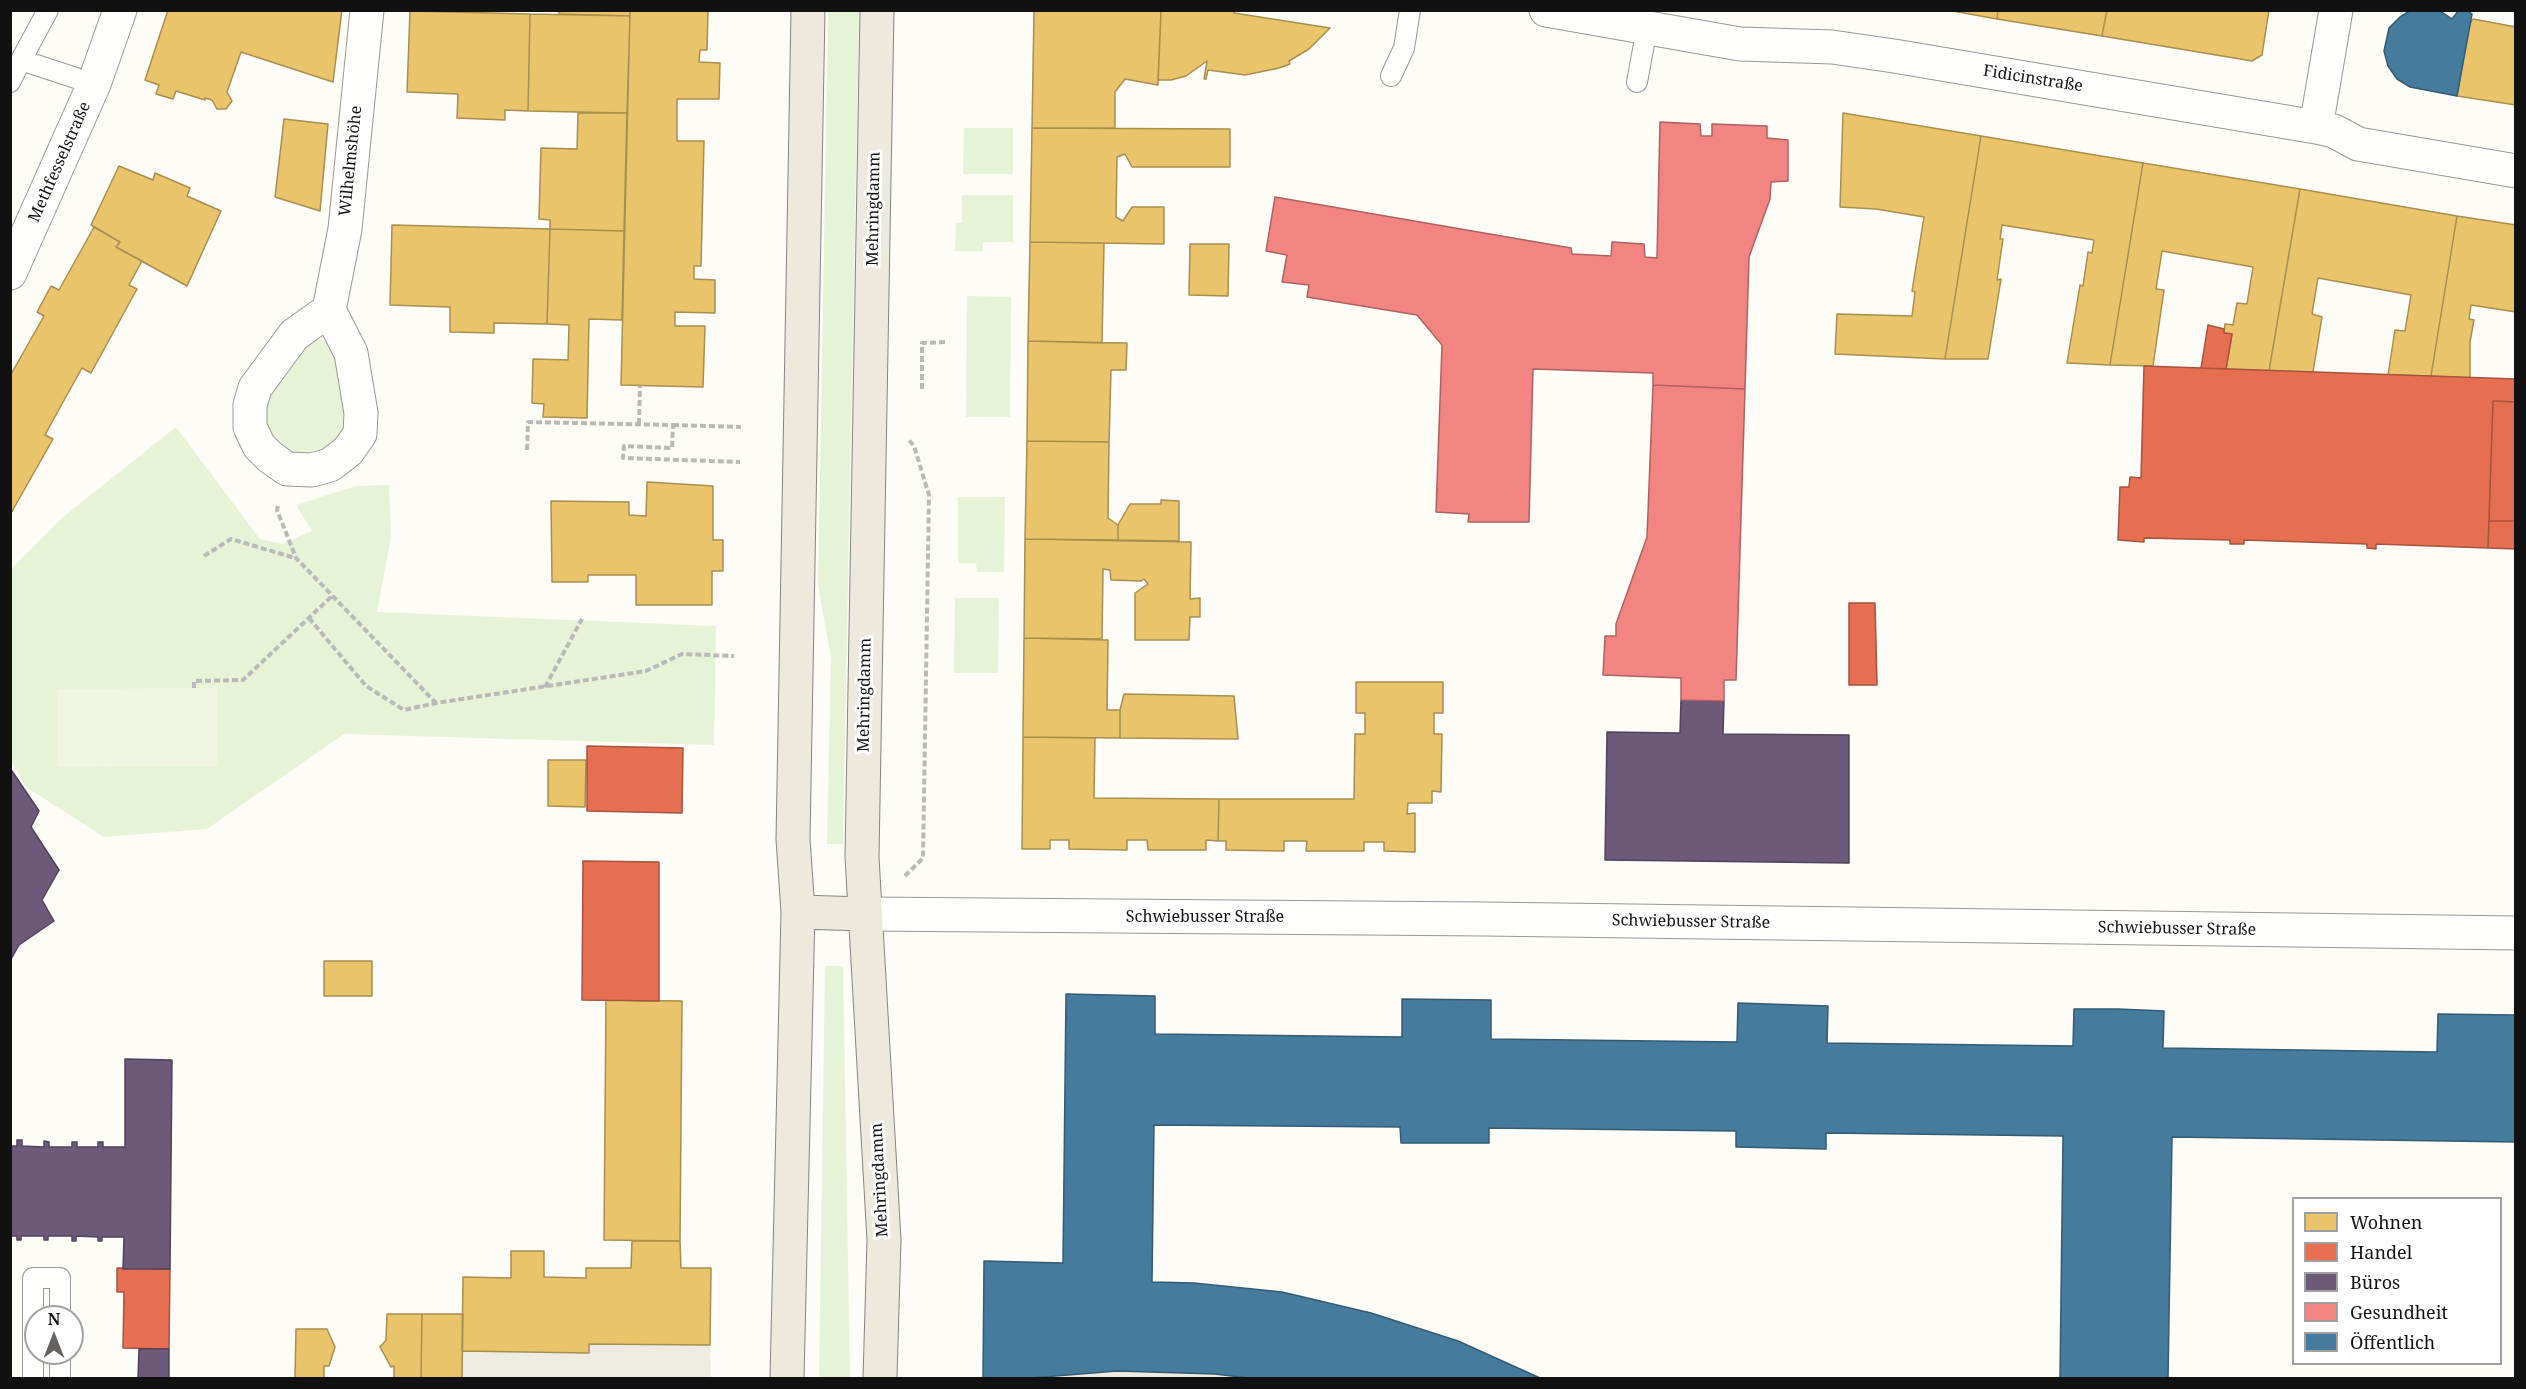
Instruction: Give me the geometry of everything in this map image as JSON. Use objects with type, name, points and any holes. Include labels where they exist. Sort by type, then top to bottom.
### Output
[{"type":"main road","points":[[787,1378],[798,912],[794,840],[808,10]]},
{"type":"main road","name":"Mehringdamm","points":[[877,10],[862,857],[884,1240],[880,1378]]},
{"type":"main road","points":[[798,912],[866,915]]},
{"type":"street","name":"Methfesselstraße","points":[[10,273],[94,84],[120,10]]},
{"type":"street","name":"Wilhelmshöhe","points":[[329,310],[345,229],[367,10]]},
{"type":"street","name":"Fidicinstraße","points":[[1546,10],[1740,44],[1832,47],[1853,50],[2316,127],[2334,132],[2358,144],[2516,171]]},
{"type":"street","points":[[2316,127],[2336,10]]},
{"type":"street","points":[[329,310],[351,353],[361,413],[360,434],[348,451],[330,465],[312,470],[287,469],[270,458],[258,446],[250,427],[249,405],[255,388],[294,335],[329,310]]},
{"type":"street","name":"Schwiebusser Straße","points":[[866,915],[1474,919],[2516,933]]},
{"type":"lane","points":[[10,82],[48,10]]},
{"type":"lane","points":[[1391,76],[1404,48],[1410,10]]},
{"type":"lane","points":[[1637,82],[1647,28]]},
{"type":"lane","name":"Methfesselstraße","points":[[21,60],[94,84]]},
{"type":"lane","points":[[33,1305],[33,1278],[60,1278],[60,1305]]},
{"type":"path","points":[[922,389],[922,343],[947,342]]},
{"type":"path","points":[[639,424],[640,386]]},
{"type":"path","points":[[866,915],[923,858],[929,495],[914,446],[870,393]]},
{"type":"path","points":[[527,450],[528,422],[741,427]]},
{"type":"path","points":[[673,425],[672,448],[624,446],[623,458],[740,462]]},
{"type":"path","points":[[204,556],[231,539],[296,558]]},
{"type":"path","points":[[288,542],[296,558],[331,597],[436,703]]},
{"type":"path","points":[[194,688],[194,681],[243,680],[331,597]]},
{"type":"path","points":[[309,618],[366,686],[404,710],[436,703],[646,671],[682,654],[734,656]]},
{"type":"path","points":[[544,687],[582,619]]},
{"type":"green space","points":[[828,11],[859,11],[843,844],[827,844],[831,658],[818,585]]},
{"type":"green space","points":[[964,128],[1013,128],[1013,174],[963,174]]},
{"type":"green space","points":[[962,195],[1013,195],[1013,242],[983,242],[983,251],[955,251],[956,223],[962,223]]},
{"type":"green space","points":[[967,296],[1011,297],[1010,417],[966,417]]},
{"type":"green space","points":[[314,339],[327,341],[337,350],[348,431],[323,453],[299,456],[276,446],[263,421],[264,399],[295,349]]},
{"type":"green space","points":[[176,427],[260,539],[282,544],[312,531],[296,505],[356,486],[389,485],[391,537],[377,612],[716,626],[714,745],[344,734],[207,829],[104,837],[26,787],[11,761],[11,569],[63,517]]},
{"type":"green space","points":[[958,497],[1005,497],[1004,572],[977,572],[976,563],[958,563]]},
{"type":"green space","points":[[955,598],[999,598],[998,673],[954,673]]},
{"type":"green space","points":[[218,688],[218,766],[58,767],[58,689]]},
{"type":"green space","points":[[825,966],[843,966],[850,1378],[819,1378]]},
{"type":"shaded area","points":[[589,1344],[710,1345],[711,1378],[462,1378],[462,1351],[589,1353]]},
{"type":"shaded area","points":[[1117,1371],[1215,1374],[1248,1378],[1031,1378]]},
{"type":"building: Wohnen","points":[[168,10],[342,10],[333,82],[241,52],[227,92],[232,101],[226,109],[217,109],[212,100],[176,91],[173,99],[156,94],[159,85],[145,80]]},
{"type":"building: Wohnen","points":[[559,10],[630,10],[630,16],[559,14]]},
{"type":"building: Wohnen","points":[[630,10],[708,10],[707,50],[700,50],[699,62],[720,63],[719,99],[677,99],[677,141],[704,141],[701,266],[694,266],[694,279],[715,280],[715,313],[675,312],[675,326],[705,326],[703,387],[621,385]]},
{"type":"building: Wohnen","points":[[1034,10],[1161,10],[1158,85],[1125,79],[1115,92],[1115,128],[1032,128]]},
{"type":"building: Wohnen","points":[[1161,10],[1233,10],[1234,13],[1330,28],[1309,49],[1289,61],[1290,64],[1279,68],[1245,75],[1208,70],[1206,79],[1204,79],[1207,61],[1186,76],[1171,80],[1158,80]]},
{"type":"building: Wohnen","points":[[1947,10],[1998,10],[1997,19]]},
{"type":"building: Wohnen","points":[[1998,10],[2107,10],[2102,36],[1997,19]]},
{"type":"building: Wohnen","points":[[2107,10],[2269,10],[2262,55],[2252,61],[2102,36]]},
{"type":"building: Wohnen","points":[[410,11],[530,14],[528,111],[505,110],[505,120],[457,118],[458,94],[407,92]]},
{"type":"building: Wohnen","points":[[530,14],[630,16],[627,113],[528,111]]},
{"type":"building: Wohnen","points":[[2473,19],[2516,27],[2516,105],[2457,96],[2468,26]]},
{"type":"building: Wohnen","points":[[578,113],[627,113],[624,231],[550,229],[550,220],[539,219],[541,148],[577,149]]},
{"type":"building: Wohnen","points":[[1843,113],[1981,136],[1945,359],[1835,354],[1837,314],[1912,316],[1915,292],[1912,291],[1924,217],[1876,209],[1840,207]]},
{"type":"building: Wohnen","points":[[284,119],[328,124],[320,211],[275,197]]},
{"type":"building: Wohnen","points":[[1032,128],[1230,129],[1230,167],[1132,167],[1125,154],[1117,157],[1116,217],[1123,221],[1132,207],[1164,207],[1164,244],[1030,242]]},
{"type":"building: Wohnen","points":[[1981,136],[2143,163],[2110,365],[2067,363],[2080,285],[2083,286],[2088,252],[2092,253],[2094,240],[2002,225],[2000,239],[2003,239],[1997,280],[2001,279],[1988,359],[1945,359]]},
{"type":"building: Wohnen","points":[[2143,163],[2300,189],[2269,371],[2226,369],[2232,334],[2224,333],[2225,324],[2233,325],[2237,303],[2247,304],[2253,267],[2162,251],[2156,289],[2164,290],[2153,366],[2110,365]]},
{"type":"building: Wohnen","points":[[119,166],[153,180],[155,173],[190,188],[187,196],[221,211],[187,286],[116,247],[120,242],[91,225]]},
{"type":"building: Wohnen","points":[[2300,189],[2457,216],[2431,376],[2388,375],[2395,330],[2405,331],[2411,295],[2318,278],[2312,314],[2322,317],[2313,372],[2269,371]]},
{"type":"building: Wohnen","points":[[2457,216],[2516,225],[2516,312],[2471,305],[2469,319],[2474,320],[2470,342],[2470,378],[2431,376]]},
{"type":"building: Wohnen","points":[[392,225],[550,229],[547,324],[494,323],[494,333],[450,332],[450,307],[390,305]]},
{"type":"building: Wohnen","points":[[94,227],[120,242],[116,247],[142,261],[129,285],[137,289],[91,373],[82,368],[45,435],[53,439],[10,515],[10,376],[44,316],[37,312],[51,286],[59,290]]},
{"type":"building: Wohnen","points":[[550,229],[624,231],[622,320],[589,319],[587,418],[543,417],[544,404],[532,403],[533,359],[568,360],[569,325],[547,324]]},
{"type":"building: Wohnen","points":[[1030,242],[1104,243],[1102,343],[1028,341]]},
{"type":"building: Wohnen","points":[[1190,244],[1229,244],[1228,296],[1189,295]]},
{"type":"building: Wohnen","points":[[1028,341],[1127,343],[1126,370],[1111,370],[1109,442],[1027,441]]},
{"type":"building: Wohnen","points":[[1027,441],[1109,442],[1108,518],[1118,525],[1118,540],[1025,539]]},
{"type":"building: Wohnen","points":[[647,482],[713,486],[713,540],[723,540],[723,571],[712,571],[712,605],[636,605],[636,575],[588,575],[588,582],[552,582],[551,501],[629,502],[629,515],[646,516]]},
{"type":"building: Wohnen","points":[[1161,500],[1179,501],[1179,541],[1118,540],[1118,525],[1130,504],[1161,504]]},
{"type":"building: Wohnen","points":[[1025,539],[1191,542],[1190,599],[1200,598],[1200,617],[1190,617],[1189,640],[1135,640],[1135,593],[1148,584],[1144,579],[1141,581],[1111,580],[1110,570],[1103,569],[1102,639],[1024,638]]},
{"type":"building: Wohnen","points":[[1024,638],[1108,640],[1107,710],[1120,710],[1120,738],[1023,737]]},
{"type":"building: Wohnen","points":[[1356,682],[1443,682],[1443,713],[1434,713],[1434,734],[1442,734],[1441,792],[1432,791],[1432,803],[1408,803],[1407,814],[1415,813],[1415,852],[1384,851],[1384,842],[1364,842],[1364,851],[1306,851],[1307,841],[1284,841],[1284,851],[1226,850],[1226,841],[1218,841],[1219,799],[1354,799],[1355,734],[1365,734],[1365,713],[1356,713]]},
{"type":"building: Wohnen","points":[[1124,694],[1234,696],[1238,739],[1120,738],[1120,710]]},
{"type":"building: Wohnen","points":[[1023,737],[1095,738],[1094,798],[1219,799],[1218,841],[1206,840],[1206,850],[1148,850],[1147,840],[1127,840],[1127,850],[1069,849],[1069,840],[1050,840],[1050,849],[1022,849]]},
{"type":"building: Wohnen","points":[[548,760],[586,760],[585,807],[548,806]]},
{"type":"building: Wohnen","points":[[324,961],[372,961],[372,996],[324,996]]},
{"type":"building: Wohnen","points":[[606,1000],[682,1001],[680,1241],[604,1240]]},
{"type":"building: Wohnen","points":[[632,1241],[680,1241],[681,1268],[711,1268],[710,1345],[589,1344],[589,1353],[462,1351],[463,1277],[511,1278],[511,1251],[544,1251],[544,1277],[586,1278],[586,1268],[631,1268]]},
{"type":"building: Wohnen","points":[[387,1314],[422,1314],[421,1378],[394,1378],[394,1366],[391,1367],[380,1347],[386,1340]]},
{"type":"building: Wohnen","points":[[422,1314],[463,1314],[462,1378],[421,1378]]},
{"type":"building: Wohnen","points":[[296,1329],[327,1329],[335,1347],[329,1366],[324,1366],[324,1378],[295,1378]]},
{"type":"building: Handel","points":[[2208,325],[2224,329],[2224,333],[2232,334],[2226,369],[2201,368]]},
{"type":"building: Handel","points":[[2144,366],[2516,379],[2516,402],[2493,401],[2488,548],[2376,544],[2376,549],[2367,548],[2367,544],[2244,540],[2244,544],[2230,544],[2230,540],[2144,538],[2144,542],[2118,540],[2120,487],[2129,487],[2130,477],[2141,478]]},
{"type":"building: Handel","points":[[2493,401],[2516,402],[2516,521],[2489,521]]},
{"type":"building: Handel","points":[[2489,521],[2516,521],[2516,549],[2488,548]]},
{"type":"building: Handel","points":[[1849,603],[1875,603],[1877,685],[1849,685]]},
{"type":"building: Handel","points":[[587,746],[683,748],[682,813],[587,811]]},
{"type":"building: Handel","points":[[583,861],[659,862],[659,1001],[582,1000]]},
{"type":"building: Handel","points":[[117,1268],[170,1269],[169,1349],[123,1348],[124,1292],[117,1292]]},
{"type":"building: Büros","points":[[1681,700],[1724,701],[1723,734],[1849,735],[1849,863],[1605,860],[1607,732],[1680,733]]},
{"type":"building: Büros","points":[[10,768],[39,811],[31,827],[59,870],[42,900],[54,921],[19,945],[10,961]]},
{"type":"building: Büros","points":[[125,1059],[172,1060],[170,1269],[123,1269],[124,1237],[102,1237],[102,1241],[98,1241],[98,1237],[76,1236],[76,1241],[72,1241],[72,1236],[48,1236],[48,1240],[44,1240],[44,1236],[21,1236],[21,1240],[17,1240],[17,1236],[10,1236],[10,1146],[17,1146],[17,1140],[22,1140],[22,1146],[44,1147],[44,1141],[49,1142],[49,1147],[72,1147],[72,1142],[77,1142],[77,1147],[98,1147],[98,1142],[103,1142],[103,1147],[125,1147]]},
{"type":"building: Büros","points":[[139,1349],[169,1349],[169,1378],[138,1378]]},
{"type":"building: Gesundheit","points":[[1660,122],[1700,124],[1701,136],[1712,136],[1712,124],[1767,126],[1767,138],[1788,140],[1788,181],[1771,182],[1770,199],[1749,257],[1745,389],[1653,385],[1653,373],[1533,369],[1529,522],[1468,522],[1469,514],[1436,512],[1442,345],[1417,315],[1307,297],[1309,285],[1282,282],[1287,255],[1266,251],[1275,197],[1571,248],[1572,254],[1611,256],[1612,242],[1644,244],[1645,257],[1657,258]]},
{"type":"building: Gesundheit","points":[[1653,385],[1745,389],[1736,680],[1724,680],[1724,701],[1681,700],[1681,678],[1603,675],[1605,636],[1616,636],[1616,624],[1647,537]]},
{"type":"building: Öffentlich","points":[[2411,10],[2439,10],[2452,19],[2459,10],[2467,10],[2472,14],[2457,96],[2410,87],[2397,79],[2388,66],[2384,51],[2389,28]]},
{"type":"building: Öffentlich","points":[[1066,994],[1155,996],[1155,1034],[1402,1037],[1402,999],[1491,1000],[1491,1039],[1737,1042],[1738,1003],[1828,1006],[1827,1043],[2073,1046],[2074,1009],[2118,1009],[2164,1011],[2163,1048],[2437,1052],[2438,1014],[2516,1015],[2516,1142],[2172,1137],[2168,1378],[2060,1378],[2063,1136],[1826,1133],[1826,1149],[1736,1147],[1736,1131],[1489,1128],[1489,1143],[1401,1143],[1400,1127],[1154,1125],[1152,1282],[1194,1283],[1282,1292],[1371,1313],[1458,1341],[1540,1378],[1248,1378],[1215,1374],[1117,1371],[1031,1378],[983,1378],[984,1261],[1063,1263]]}]
